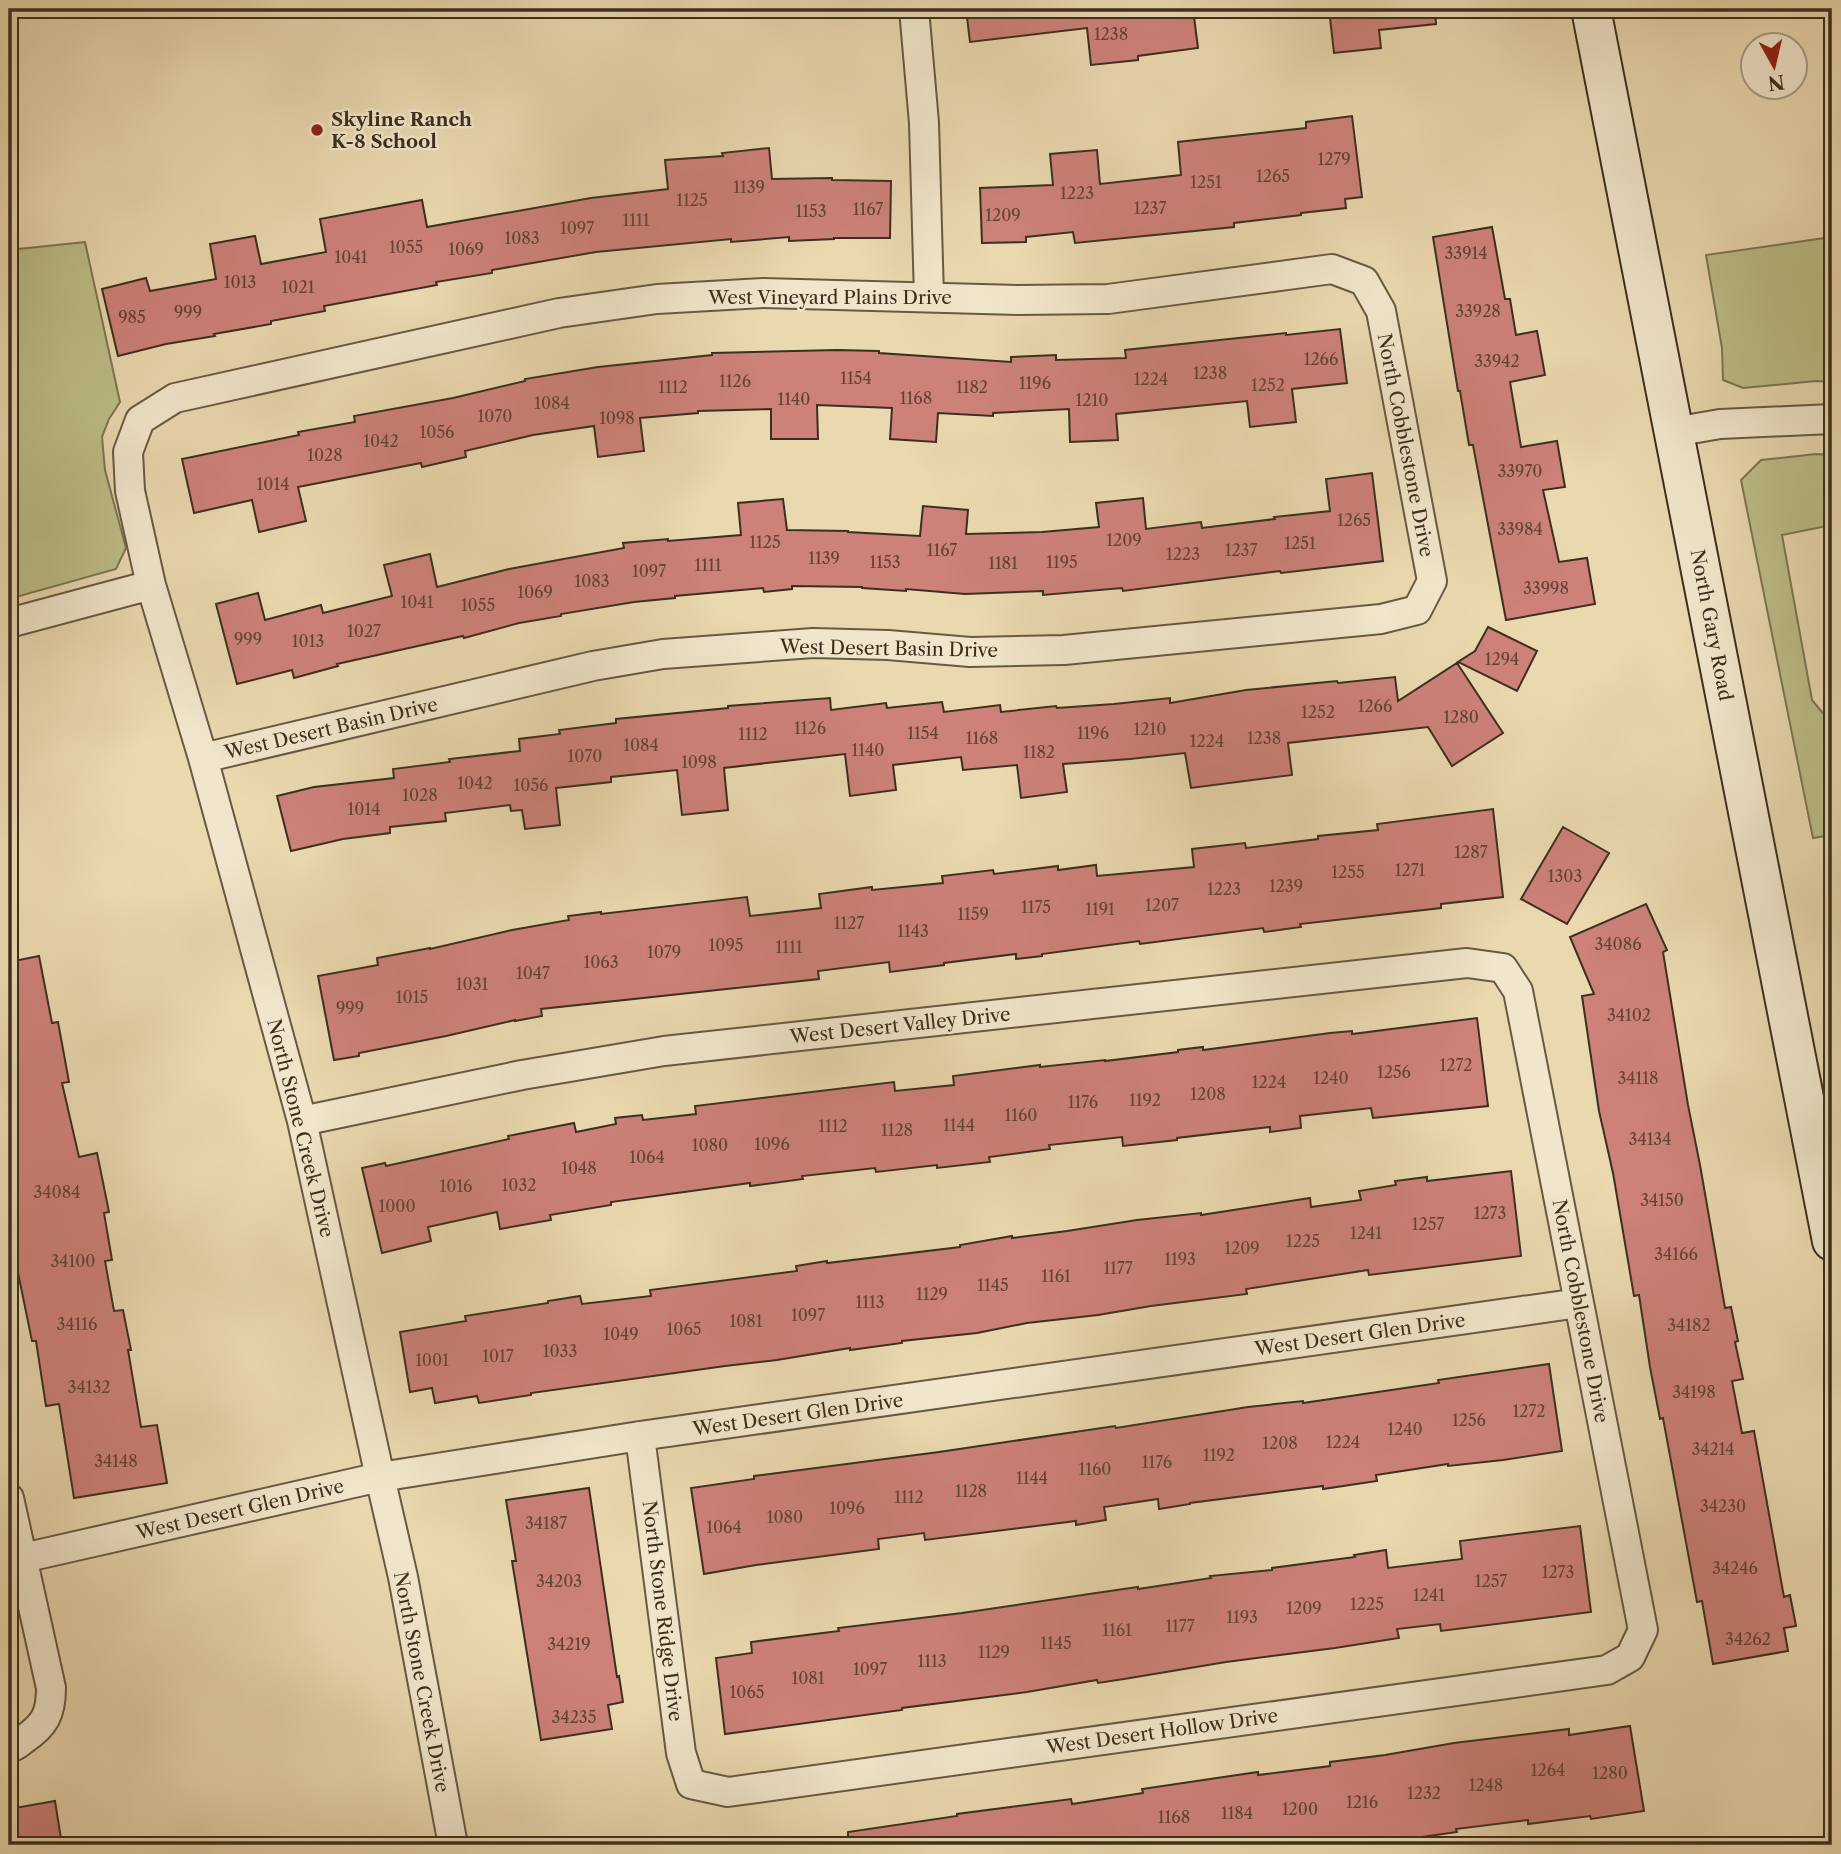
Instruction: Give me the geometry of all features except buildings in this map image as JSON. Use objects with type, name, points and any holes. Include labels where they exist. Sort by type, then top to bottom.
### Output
[{"type":"main road","name":"North Gary Road","points":[[1591,9],[1832,1241]]},
{"type":"street","points":[[914,9],[925,123],[929,297]]},
{"type":"street","name":"West Vineyard Plains Drive","points":[[140,420],[175,398],[559,313],[657,299],[763,293],[1018,300],[1108,299],[1332,269],[1364,281]]},
{"type":"street","name":"North Cobblestone Drive","points":[[1364,281],[1381,311],[1432,581],[1417,610]]},
{"type":"street","points":[[1674,432],[1720,424],[1832,419]]},
{"type":"street","name":"North Stone Creek Drive","points":[[140,420],[128,452],[130,491],[151,585],[203,758],[302,1121],[403,1577],[453,1845]]},
{"type":"street","points":[[9,623],[151,585]]},
{"type":"street","name":"West Desert Basin Drive","points":[[203,758],[593,666],[663,654],[813,643],[888,645],[970,652],[1063,650],[1381,619],[1417,610]]},
{"type":"street","name":"West Desert Valley Drive","points":[[302,1121],[522,1075],[664,1051],[1467,963],[1503,968]]},
{"type":"street","name":"North Cobblestone Drive","points":[[1503,968],[1518,991],[1643,1630],[1630,1657]]},
{"type":"street","name":"West Desert Glen Drive","points":[[23,1558],[380,1478],[640,1436],[1579,1303]]},
{"type":"street","name":"North Stone Ridge Drive","points":[[640,1436],[681,1753],[691,1784]]},
{"type":"street","points":[[9,1498],[51,1688],[48,1715],[33,1734],[9,1748]]},
{"type":"street","name":"West Desert Hollow Drive","points":[[691,1784],[727,1792],[1607,1670],[1630,1657]]},
{"type":"green space","points":[[1832,237],[1832,382],[1743,388],[1723,380],[1722,348],[1706,255]]},
{"type":"green space","points":[[85,242],[120,402],[102,437],[105,470],[126,548],[116,569],[9,599],[9,250]]},
{"type":"green space","points":[[1816,454],[1832,455],[1832,525],[1782,535],[1812,700],[1832,724],[1832,835],[1813,838],[1741,480],[1761,460]]},
{"type":"place","name":"Skyline Ranch K-8 School","points":[[317,130]]}]
